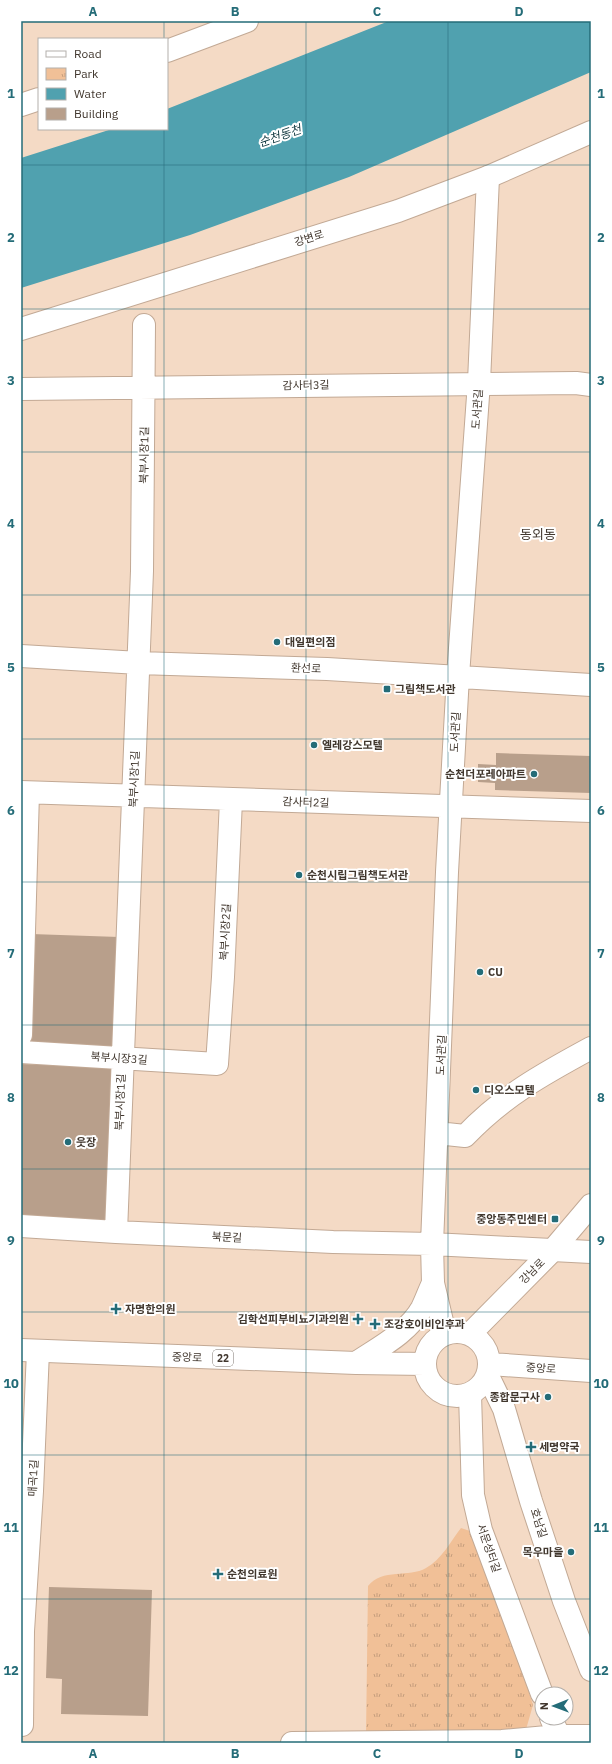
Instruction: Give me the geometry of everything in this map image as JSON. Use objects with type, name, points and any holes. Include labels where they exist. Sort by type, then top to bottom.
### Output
[{"type":"street","points":[[168,51],[247,21]]},
{"type":"street","points":[[21,105],[38,99]]},
{"type":"street","name":"강변로","points":[[21,328],[398,211],[488,177],[591,132]]},
{"type":"street","name":"도서관길","points":[[445,1334],[433,1283],[432,1244],[451,807],[458,676],[478,382],[488,177]]},
{"type":"street","name":"북부시장1길","points":[[116,1232],[142,571],[145,387],[144,325]]},
{"type":"street","name":"감사터3길","points":[[21,389],[478,382],[576,383],[591,385]]},
{"type":"street","name":"환선로","points":[[21,656],[139,663],[327,669],[591,685]]},
{"type":"street","points":[[21,1035],[24,792]]},
{"type":"street","name":"감사터2길","points":[[24,792],[591,811]]},
{"type":"street","name":"북부시장2길","points":[[217,1064],[232,800]]},
{"type":"street","points":[[437,1133],[465,1136],[490,1112],[514,1093],[538,1077],[591,1048]]},
{"type":"street","name":"북부시장3길","points":[[21,1052],[217,1064]]},
{"type":"street","name":"강남로","points":[[470,1334],[552,1251],[591,1206]]},
{"type":"street","name":"북문길","points":[[21,1226],[333,1242],[432,1244],[591,1252]]},
{"type":"street","points":[[356,1363],[399,1334],[411,1322],[422,1309],[433,1283]]},
{"type":"street","points":[[457,1331],[470,1334],[481,1341],[488,1352],[489,1370],[480,1387],[470,1394],[458,1397],[445,1394],[434,1387],[427,1376],[424,1364],[427,1351],[434,1341],[445,1334],[457,1331]]},
{"type":"street","name":"중앙로","points":[[29,1350],[356,1363],[424,1364]]},
{"type":"street","name":"매곡1길","points":[[22,1725],[23,1631],[32,1491],[29,1350]]},
{"type":"street","name":"중앙로","points":[[489,1370],[591,1371]]},
{"type":"street","name":"호남길","points":[[489,1370],[504,1409],[531,1501],[564,1601],[591,1670]]},
{"type":"street","name":"서문성터길","points":[[470,1394],[473,1495],[481,1530],[539,1686]]},
{"type":"street","points":[[292,1743],[502,1741],[557,1732],[591,1736]]},
{"type":"green space","points":[[461,1528],[470,1531],[518,1658],[533,1705],[525,1733],[366,1735],[368,1586],[374,1580],[381,1577],[419,1571],[431,1565],[441,1555]]},
{"type":"water","name":"순천동천","points":[[389,21],[591,21],[591,72],[349,177],[190,235],[21,288],[21,158],[109,130],[168,130],[168,109]]},
{"type":"building","name":"순천더포레아파트","points":[[496,753],[591,756],[591,793],[495,790],[495,783],[478,782],[478,764],[496,765]]},
{"type":"building","points":[[31,934],[119,937],[114,1051],[27,1047]]},
{"type":"building","name":"웃장","points":[[21,1064],[119,1068],[110,1218],[103,1223],[21,1216]]},
{"type":"building","points":[[49,1587],[152,1590],[148,1716],[61,1714],[62,1679],[46,1678]]},
{"type":"place","name":"대일편의점","points":[[277,642]]},
{"type":"place","name":"그림책도서관","points":[[387,689]]},
{"type":"place","name":"엘레강스모텔","points":[[314,745]]},
{"type":"place","name":"순천더포레아파트","points":[[534,774]]},
{"type":"place","name":"순천시립그림책도서관","points":[[299,875]]},
{"type":"place","name":"CU","points":[[480,972]]},
{"type":"place","name":"디오스모텔","points":[[476,1090]]},
{"type":"place","name":"웃장","points":[[68,1142]]},
{"type":"place","name":"중앙동주민센터","points":[[555,1219]]},
{"type":"place","name":"자명한의원","points":[[116,1309]]},
{"type":"place","name":"김학선피부비뇨기과의원","points":[[358,1319]]},
{"type":"place","name":"조강호이비인후과","points":[[375,1324]]},
{"type":"place","name":"종합문구사","points":[[548,1397]]},
{"type":"place","name":"세명약국","points":[[531,1447]]},
{"type":"place","name":"목우마을","points":[[571,1552]]},
{"type":"place","name":"순천의료원","points":[[218,1574]]},
{"type":"district","name":"동외동","points":[[538,534]]}]
